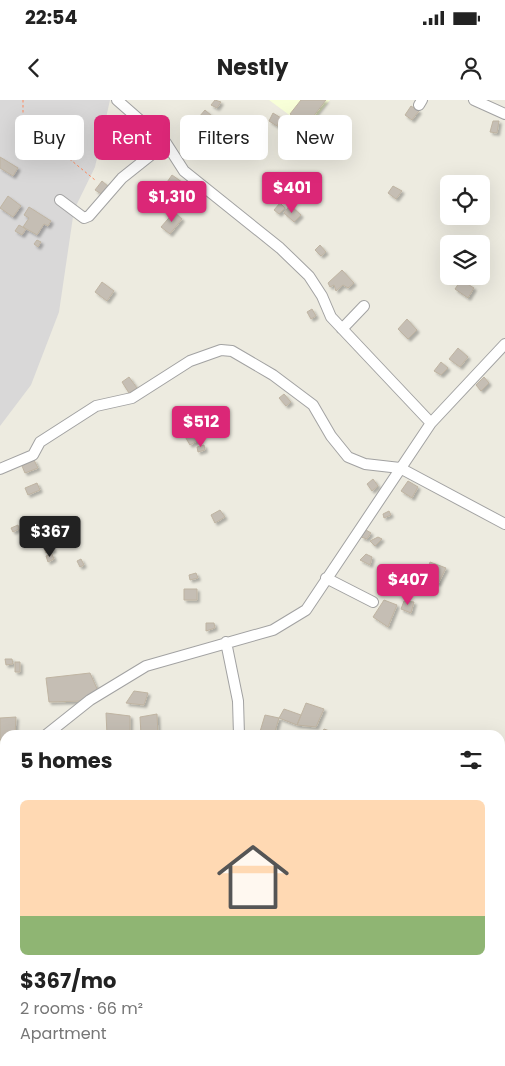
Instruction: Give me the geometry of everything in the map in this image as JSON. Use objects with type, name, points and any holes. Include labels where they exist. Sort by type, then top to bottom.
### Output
[{"type":"street","points":[[117,100],[134,115]]},
{"type":"street","points":[[474,100],[505,114]]},
{"type":"street","points":[[170,149],[184,171],[280,248],[309,276],[322,296],[331,317],[431,423]]},
{"type":"street","points":[[60,200],[84,218],[89,216],[122,178],[145,160]]},
{"type":"street","points":[[342,329],[364,306]]},
{"type":"street","points":[[52,730],[90,700],[146,666],[273,630],[306,610],[431,423],[505,344]]},
{"type":"street","points":[[0,469],[33,456],[40,442],[96,406],[132,398],[190,361],[221,350],[232,352],[274,375],[313,405],[331,436],[348,457],[365,464],[400,468],[505,524]]},
{"type":"street","points":[[326,578],[373,602]]},
{"type":"street","points":[[226,642],[238,701],[239,730]]},
{"type":"path","points":[[23,100],[23,115],[26,123],[95,180]]},
{"type":"shaded area","points":[[0,100],[110,100],[107,115],[94,115],[94,160],[97,160],[74,210],[59,312],[31,385],[0,426]]},
{"type":"shaded area","points":[[269,100],[330,100],[318,115],[289,115]]},
{"type":"building","points":[[215,100],[221,102],[217,108],[211,105]]},
{"type":"building","points":[[301,100],[326,100],[314,115],[290,114]]},
{"type":"building","points":[[411,106],[419,111],[412,120],[405,115]]},
{"type":"building","points":[[205,110],[211,115],[201,115]]},
{"type":"building","points":[[273,113],[278,116],[277,126],[269,121]]},
{"type":"building","points":[[493,121],[499,121],[497,133],[490,132]]},
{"type":"building","points":[[0,157],[18,168],[13,176],[0,168]]},
{"type":"building","points":[[172,175],[189,187],[181,197],[165,185]]},
{"type":"building","points":[[102,181],[109,187],[103,195],[95,190]]},
{"type":"building","points":[[393,186],[402,191],[396,199],[388,193]]},
{"type":"building","points":[[8,196],[21,206],[13,217],[0,208]]},
{"type":"building","points":[[280,203],[285,208],[279,214],[274,210]]},
{"type":"building","points":[[290,205],[301,215],[294,222],[284,213]]},
{"type":"building","points":[[29,207],[51,221],[48,226],[44,224],[37,235],[23,227],[29,218],[24,215]]},
{"type":"building","points":[[174,212],[182,219],[170,234],[161,227]]},
{"type":"building","points":[[19,225],[26,229],[22,235],[15,231]]},
{"type":"building","points":[[37,240],[41,242],[38,247],[34,244]]},
{"type":"building","points":[[320,245],[326,252],[321,256],[315,250]]},
{"type":"building","points":[[342,270],[354,283],[348,288],[343,285],[336,291],[334,285],[330,287],[328,283]]},
{"type":"building","points":[[102,282],[114,291],[107,301],[95,292]]},
{"type":"building","points":[[458,285],[469,285],[474,288],[468,298],[455,289]]},
{"type":"building","points":[[312,309],[316,316],[311,319],[307,312]]},
{"type":"building","points":[[407,319],[417,330],[408,339],[398,329]]},
{"type":"building","points":[[458,348],[468,357],[460,367],[449,359]]},
{"type":"building","points":[[441,362],[448,368],[441,375],[434,371]]},
{"type":"building","points":[[129,377],[137,388],[129,393],[122,382]]},
{"type":"building","points":[[484,377],[489,383],[481,391],[476,385]]},
{"type":"building","points":[[284,394],[291,402],[286,406],[279,398]]},
{"type":"building","points":[[189,423],[199,440],[190,445],[180,428]]},
{"type":"building","points":[[204,445],[205,450],[198,452],[197,447]]},
{"type":"building","points":[[34,460],[38,468],[25,473],[22,466]]},
{"type":"building","points":[[373,479],[378,486],[372,491],[367,484]]},
{"type":"building","points":[[408,481],[418,487],[412,498],[401,491]]},
{"type":"building","points":[[37,483],[40,490],[28,495],[25,488]]},
{"type":"building","points":[[220,510],[225,517],[215,523],[211,515]]},
{"type":"building","points":[[389,511],[391,515],[384,518],[383,514]]},
{"type":"building","points":[[18,525],[19,529],[13,532],[11,528]]},
{"type":"building","points":[[366,530],[371,533],[367,539],[361,537]]},
{"type":"building","points":[[378,537],[382,539],[375,546],[370,541]]},
{"type":"building","points":[[50,543],[54,550],[46,553],[43,546]]},
{"type":"building","points":[[52,554],[54,559],[48,562],[46,556]]},
{"type":"building","points":[[366,554],[372,557],[370,565],[360,560]]},
{"type":"building","points":[[81,559],[84,565],[80,567],[77,561]]},
{"type":"building","points":[[430,562],[446,568],[438,584],[425,576]]},
{"type":"building","points":[[196,573],[198,578],[190,580],[189,575]]},
{"type":"building","points":[[184,589],[197,589],[197,600],[184,600]]},
{"type":"building","points":[[384,600],[397,605],[388,627],[373,617]]},
{"type":"building","points":[[404,601],[414,602],[411,613],[401,609]]},
{"type":"building","points":[[206,623],[214,623],[215,628],[206,631]]},
{"type":"building","points":[[5,659],[12,659],[13,664],[6,665]]},
{"type":"building","points":[[15,662],[20,662],[20,672],[15,672]]},
{"type":"building","points":[[90,673],[98,691],[83,701],[49,702],[46,678]]},
{"type":"building","points":[[134,691],[148,693],[144,705],[126,703]]},
{"type":"building","points":[[306,703],[324,709],[316,727],[297,725]]},
{"type":"building","points":[[284,709],[301,715],[297,725],[279,718]]},
{"type":"building","points":[[106,713],[130,716],[130,730],[107,730]]},
{"type":"building","points":[[157,714],[158,730],[141,730],[140,717]]},
{"type":"building","points":[[265,715],[279,718],[275,730],[260,730]]},
{"type":"building","points":[[16,717],[15,730],[0,730],[0,718]]}]
